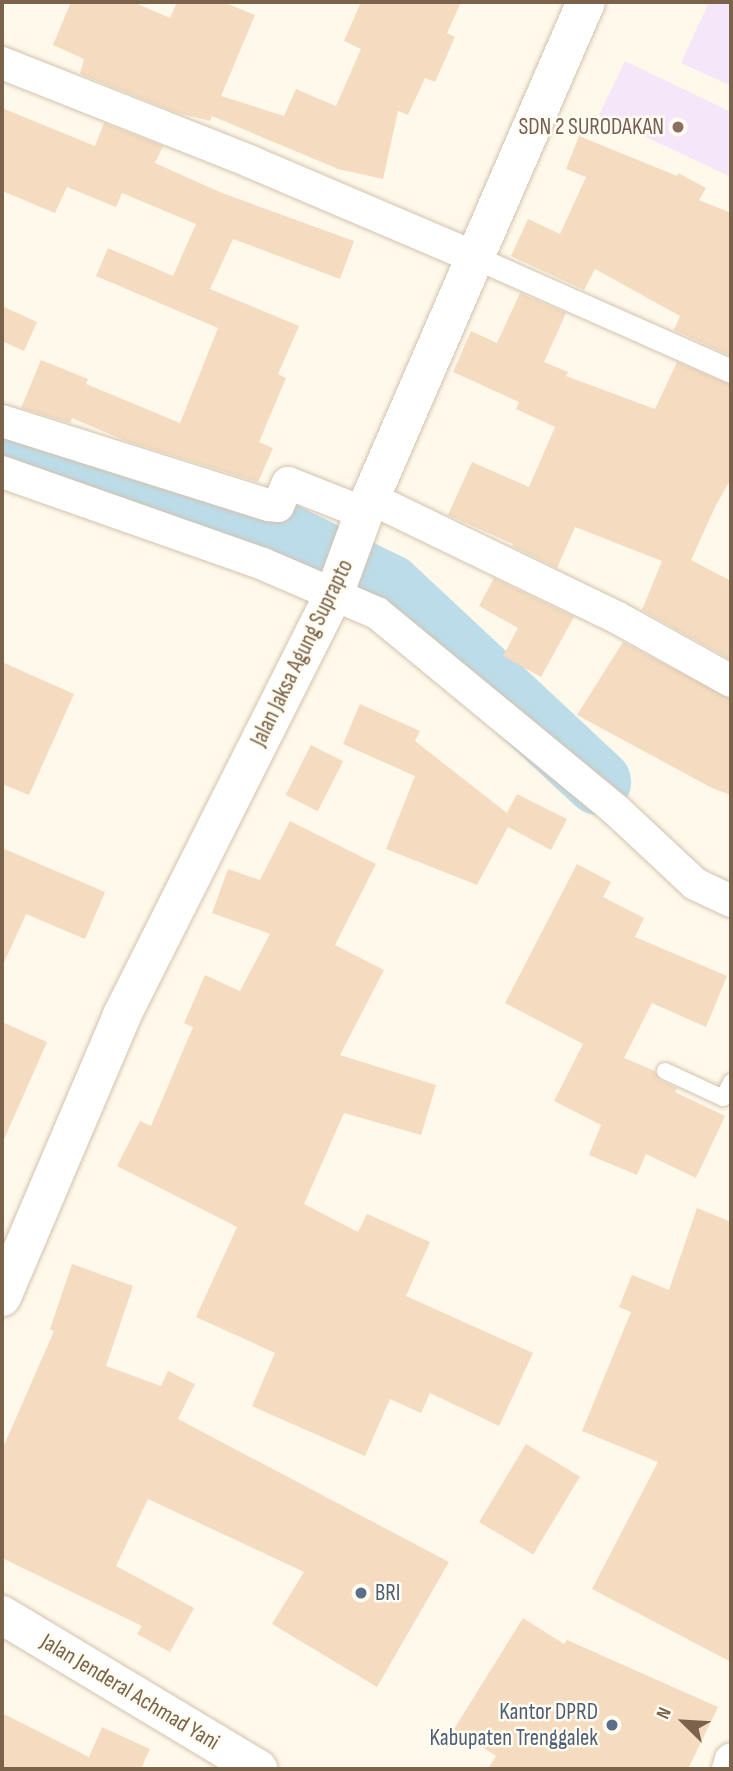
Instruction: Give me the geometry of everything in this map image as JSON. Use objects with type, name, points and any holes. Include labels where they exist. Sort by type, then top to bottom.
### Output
[{"type":"main road","name":"Jalan Jaksa Agung Suprapto","points":[[2,1297],[122,1015],[336,589],[366,510],[586,2]]},
{"type":"main road","name":"Jalan Jenderal Achmad Yani","points":[[2,1615],[258,1769]]},
{"type":"street","points":[[2,63],[249,161],[731,371]]},
{"type":"street","points":[[2,421],[269,505],[278,506],[288,483],[366,510],[618,618],[731,681]]},
{"type":"street","points":[[2,472],[134,516],[336,589],[377,613],[616,810],[695,884],[731,901]]},
{"type":"street","points":[[728,1769],[731,1759]]},
{"type":"lane","points":[[665,1071],[723,1098],[731,1082]]},
{"type":"shaded area","name":"SDN 2 SURODAKAN","points":[[709,2],[731,2],[731,86],[681,63]]},
{"type":"shaded area","name":"SDN 2 SURODAKAN","points":[[625,61],[731,112],[731,177],[599,115]]},
{"type":"building","points":[[71,2],[133,2],[170,18],[177,2],[223,2],[255,15],[221,96],[284,116],[296,89],[336,106],[361,49],[344,41],[361,2],[461,2],[447,33],[455,37],[435,82],[425,78],[408,115],[398,111],[383,179],[338,169],[212,116],[210,121],[178,113],[80,74],[84,59],[53,45]]},
{"type":"building","points":[[2,108],[95,146],[104,123],[163,146],[155,163],[222,193],[354,241],[340,279],[233,239],[210,289],[299,326],[278,374],[286,378],[259,442],[273,448],[258,482],[126,441],[72,418],[70,423],[21,408],[41,360],[88,379],[86,384],[180,423],[218,328],[96,276],[108,248],[173,276],[196,224],[122,193],[116,207],[67,187],[55,213],[2,191]]},
{"type":"building","points":[[579,136],[677,176],[678,173],[706,188],[699,200],[731,213],[731,356],[674,330],[680,316],[595,269],[584,290],[511,256],[528,219],[560,234],[586,177],[566,169]]},
{"type":"building","points":[[520,293],[566,313],[544,362],[568,372],[566,376],[655,409],[677,362],[731,385],[731,479],[691,560],[731,581],[731,660],[642,610],[662,561],[575,527],[557,568],[512,546],[513,544],[448,515],[472,462],[529,487],[555,427],[516,409],[519,402],[453,372],[471,331],[497,343]]},
{"type":"building","points":[[2,306],[37,322],[24,351],[2,341]]},
{"type":"building","points":[[494,578],[574,617],[541,677],[503,656],[518,628],[479,606]]},
{"type":"building","points":[[623,642],[731,699],[731,795],[712,788],[577,715]]},
{"type":"building","points":[[2,662],[74,694],[29,795],[2,784]]},
{"type":"building","points":[[360,704],[420,731],[415,741],[507,813],[517,794],[567,819],[551,850],[508,827],[477,885],[386,849],[415,776],[343,744]]},
{"type":"building","points":[[311,745],[343,761],[318,811],[286,795]]},
{"type":"building","points":[[290,821],[376,864],[335,945],[384,970],[340,1055],[436,1085],[421,1135],[344,1113],[304,1204],[358,1232],[367,1214],[430,1242],[406,1296],[533,1353],[499,1426],[430,1393],[421,1413],[390,1399],[365,1456],[252,1406],[275,1353],[196,1317],[237,1227],[117,1166],[140,1121],[151,1126],[193,1027],[184,1023],[205,975],[240,991],[270,934],[212,913],[228,869],[260,880]]},
{"type":"building","points":[[2,848],[105,892],[85,939],[26,914],[2,967]]},
{"type":"building","points":[[577,864],[611,882],[603,897],[644,918],[635,937],[727,976],[706,1027],[652,1003],[624,1058],[655,1071],[660,1080],[677,1088],[675,1092],[725,1116],[696,1178],[646,1154],[637,1175],[589,1155],[601,1125],[554,1101],[583,1044],[505,1003]]},
{"type":"building","points":[[2,1022],[47,1042],[2,1144]]},
{"type":"building","points":[[697,1208],[731,1222],[731,1662],[592,1589],[658,1462],[582,1431],[631,1312],[619,1307],[632,1275],[669,1290]]},
{"type":"building","points":[[72,1264],[133,1286],[106,1366],[161,1386],[168,1371],[195,1384],[178,1419],[449,1562],[377,1687],[272,1624],[304,1572],[148,1499],[116,1566],[194,1608],[170,1652],[137,1634],[142,1626],[2,1558],[2,1450],[54,1331],[50,1329]]},
{"type":"building","points":[[526,1444],[580,1476],[533,1554],[479,1522]]},
{"type":"building","name":"Kantor DPRD Kabupaten Trenggalek","points":[[523,1618],[564,1644],[567,1640],[718,1707],[688,1769],[488,1769],[496,1756],[454,1729]]},
{"type":"building","points":[[2,1713],[89,1757],[102,1727],[150,1749],[141,1769],[2,1769]]},
{"type":"waterway","points":[[2,448],[285,536],[389,587],[598,782]]},
{"type":"place","name":"SDN 2 SURODAKAN","points":[[678,127]]},
{"type":"place","name":"BRI","points":[[361,1593]]},
{"type":"place","name":"Kantor DPRD Kabupaten Trenggalek","points":[[612,1725]]}]
